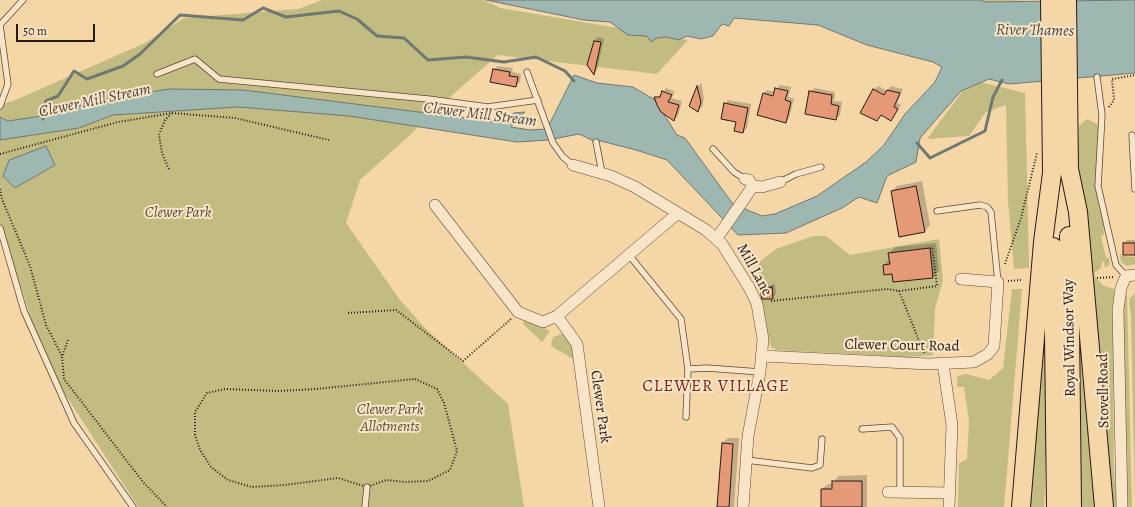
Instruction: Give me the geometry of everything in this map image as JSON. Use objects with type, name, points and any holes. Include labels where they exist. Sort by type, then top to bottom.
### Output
[{"type":"main road","name":"Royal Windsor Way","points":[[1050,0],[1056,160],[1064,482],[1072,507]]},
{"type":"main road","name":"Royal Windsor Way","points":[[1056,160],[1067,0]]},
{"type":"main road","points":[[1021,507],[1043,242],[1056,160]]},
{"type":"main road","points":[[1056,160],[1078,212],[1104,507]]},
{"type":"main road","name":"Royal Windsor Way","points":[[1056,507],[1064,482]]},
{"type":"street","name":"Mill Lane","points":[[573,165],[602,173],[635,187],[678,213],[720,234],[757,304],[762,327],[762,356],[748,436],[743,507]]},
{"type":"street","points":[[720,234],[741,204],[749,183],[762,187],[780,182]]},
{"type":"street","points":[[435,205],[518,312],[543,322],[557,316],[678,213]]},
{"type":"street","name":"Stovell Road","points":[[1122,507],[1118,310],[1121,288],[1130,275]]},
{"type":"street","points":[[961,279],[998,282]]},
{"type":"street","name":"Clewer Court Road","points":[[762,356],[929,364],[974,362],[988,354],[994,346],[998,282]]},
{"type":"street","name":"Clewer Park","points":[[557,316],[577,344],[599,507]]},
{"type":"street","points":[[943,364],[952,425],[949,507]]},
{"type":"street","points":[[888,492],[950,493]]},
{"type":"lane","points":[[0,106],[8,84],[0,25],[23,0]]},
{"type":"lane","points":[[157,74],[195,59],[219,79],[428,98],[488,107],[538,100]]},
{"type":"lane","points":[[527,72],[553,143],[563,157],[573,165]]},
{"type":"lane","points":[[1097,77],[1102,115],[1098,186],[1116,265],[1130,275]]},
{"type":"lane","points":[[1132,135],[1135,189]]},
{"type":"lane","points":[[596,142],[602,173]]},
{"type":"lane","points":[[713,149],[734,172],[749,183]]},
{"type":"lane","points":[[780,182],[796,174],[821,167]]},
{"type":"lane","points":[[937,211],[980,206],[987,207],[991,212],[998,282]]},
{"type":"lane","points":[[0,228],[24,311],[74,423],[133,507]]},
{"type":"lane","points":[[629,255],[681,319],[688,369],[686,417]]},
{"type":"lane","points":[[688,369],[707,368],[760,372]]},
{"type":"lane","points":[[862,429],[892,427],[900,438],[900,492]]},
{"type":"lane","points":[[746,460],[812,468],[820,465],[822,439]]},
{"type":"lane","points":[[365,507],[367,487]]},
{"type":"path","points":[[1102,115],[1114,100],[1112,79],[1135,75]]},
{"type":"path","points":[[169,169],[162,153],[159,135],[165,120],[172,113]]},
{"type":"path","points":[[0,154],[118,122],[172,113],[235,118],[329,140]]},
{"type":"path","points":[[998,282],[1021,218],[1056,160]]},
{"type":"path","points":[[0,188],[2,199],[30,266],[46,325],[62,358],[64,379],[143,482],[167,507]]},
{"type":"path","points":[[771,301],[887,289],[899,291],[937,286],[932,246]]},
{"type":"path","points":[[1096,278],[1130,275]]},
{"type":"path","points":[[899,291],[929,364]]},
{"type":"path","points":[[348,313],[396,310],[462,361],[503,328],[518,312]]},
{"type":"path","points":[[62,358],[68,340]]},
{"type":"path","points":[[415,380],[437,389],[444,403],[457,451],[450,470],[428,481],[405,482],[386,480],[367,487],[338,478],[284,486],[252,486],[228,480],[211,467],[200,450],[195,435],[195,412],[207,393],[225,389],[279,391],[415,380]]},
{"type":"green space","name":"Clewer Park Allotments","points":[[322,0],[483,0],[500,8],[688,40],[657,74],[498,55],[427,117],[410,135],[360,180],[346,223],[400,300],[425,328],[508,404],[524,507],[138,507],[45,363],[23,293],[0,240],[0,104],[13,101],[145,43],[184,18],[298,9]]},
{"type":"green space","points":[[980,0],[1030,0],[985,2]]},
{"type":"green space","points":[[971,80],[1025,93],[1029,268],[1014,269],[1008,201],[1006,105],[986,112],[969,136],[927,139]]},
{"type":"green space","points":[[1087,119],[1099,125],[1104,235],[1101,236],[1106,258],[1109,258],[1110,264],[1105,268],[1104,262],[1102,262],[1101,268],[1094,273],[1095,277],[1104,286],[1114,289],[1114,471],[1117,507],[1110,507],[1077,158],[1079,126]]},
{"type":"green space","points":[[813,236],[826,236],[850,255],[939,239],[943,280],[935,309],[933,355],[908,357],[777,350],[771,347],[761,303],[758,263],[776,249]]},
{"type":"green space","points":[[1120,254],[1135,257],[1135,264],[1127,266],[1121,262]]},
{"type":"green space","points":[[1045,279],[1047,422],[1044,507],[1025,507]]},
{"type":"green space","points":[[1078,279],[1099,507],[1077,507]]},
{"type":"green space","points":[[1012,289],[1022,289],[1004,507],[958,507],[959,463],[967,459],[969,421],[964,387],[957,387],[957,380],[958,376],[966,374],[989,380],[1003,368]]},
{"type":"green space","points":[[1127,293],[1132,507],[1125,507],[1122,303]]},
{"type":"green space","points":[[1135,293],[1135,506],[1131,317],[1129,299]]},
{"type":"green space","points":[[525,319],[550,331],[542,342],[523,324]]},
{"type":"green space","points":[[564,333],[572,344],[575,360],[551,346],[553,337]]},
{"type":"water","name":"River Thames","points":[[486,0],[980,0],[985,2],[1135,0],[1135,73],[1009,84],[989,79],[961,91],[920,138],[916,162],[887,176],[877,203],[859,197],[842,208],[786,233],[738,235],[667,160],[601,141],[596,142],[579,134],[548,140],[517,142],[349,116],[238,107],[113,115],[79,128],[0,140],[0,117],[8,121],[48,115],[104,99],[170,89],[243,90],[499,122],[514,113],[525,112],[511,127],[530,130],[547,129],[574,75],[597,83],[633,87],[655,100],[677,135],[685,138],[733,204],[762,216],[775,214],[817,196],[866,162],[884,145],[905,114],[935,82],[942,67],[933,62],[867,45],[818,25],[734,18],[729,26],[722,24],[713,36],[701,39],[687,36],[678,40],[667,37],[657,38],[651,42],[647,36],[628,35],[610,22],[584,20]]},
{"type":"water","points":[[46,146],[55,165],[15,188],[3,176],[9,160]]},
{"type":"building","points":[[594,41],[601,42],[594,75],[587,65]]},
{"type":"building","points":[[493,69],[510,72],[509,76],[518,77],[516,87],[490,82]]},
{"type":"building","points":[[697,86],[701,102],[698,112],[689,106]]},
{"type":"building","points":[[775,88],[788,91],[785,100],[791,102],[786,123],[757,115],[763,93],[773,96]]},
{"type":"building","points":[[873,89],[884,95],[887,90],[900,93],[894,107],[898,109],[891,121],[881,115],[877,121],[860,113]]},
{"type":"building","points":[[662,91],[672,95],[668,102],[679,105],[674,121],[661,112],[657,105],[654,97],[660,97]]},
{"type":"building","points":[[809,91],[832,95],[831,104],[839,106],[836,120],[805,114]]},
{"type":"building","points":[[724,103],[748,108],[743,133],[734,131],[736,122],[721,119]]},
{"type":"building","points":[[916,186],[925,232],[899,237],[891,191]]},
{"type":"building","points":[[1123,243],[1135,243],[1135,255],[1123,255]]},
{"type":"building","points":[[930,248],[933,278],[893,282],[892,274],[884,275],[883,265],[890,264],[888,253]]},
{"type":"building","points":[[772,287],[773,299],[762,299],[760,290]]},
{"type":"building","points":[[722,443],[733,444],[729,507],[717,507]]},
{"type":"building","points":[[832,481],[862,481],[862,507],[821,507],[821,489],[832,489]]},
{"type":"waterway","name":"Clewer Mill Stream","points":[[43,119],[46,101],[58,96],[74,71],[87,79],[123,66],[140,54],[180,15],[243,20],[263,8],[286,17],[339,11],[357,19],[377,36],[404,38],[428,60],[466,57],[504,62],[536,57],[565,71],[574,81]]},
{"type":"waterway","points":[[917,143],[930,158],[985,131],[993,97],[1002,80]]},
{"type":"district","name":"CLEWER VILLAGE","points":[[716,387]]}]
